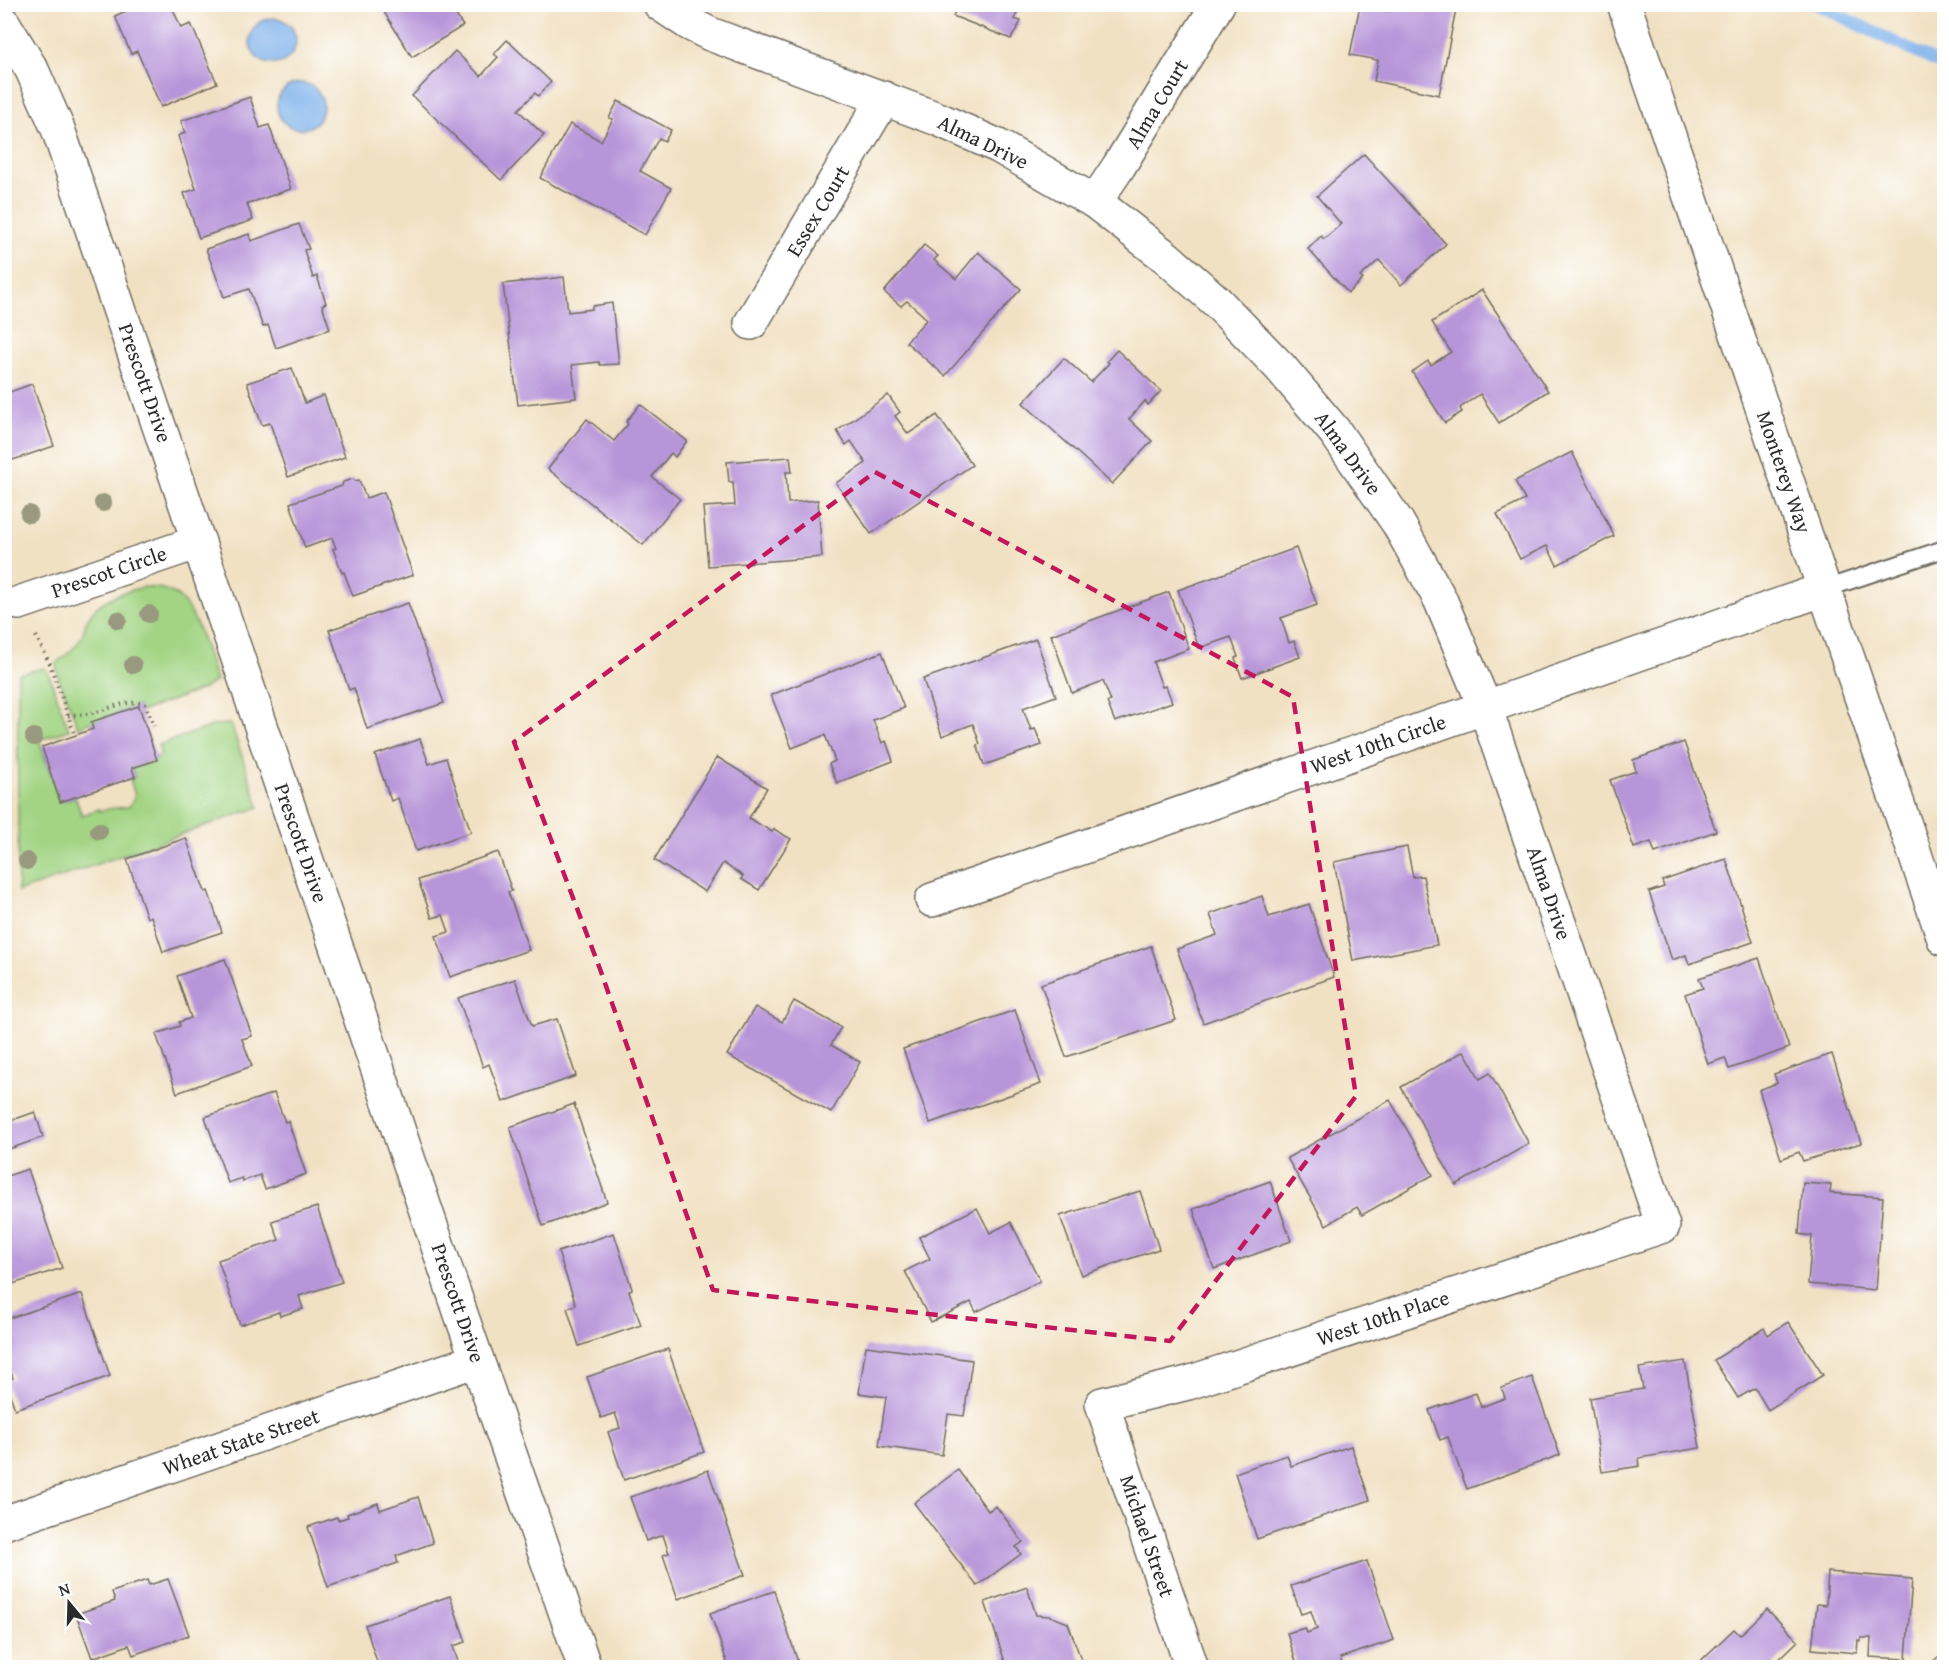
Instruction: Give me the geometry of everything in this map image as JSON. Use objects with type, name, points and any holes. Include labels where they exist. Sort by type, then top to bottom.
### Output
[{"type":"street","name":"Alma Drive","points":[[660,4],[710,34],[884,98],[998,146],[1095,202],[1166,256],[1216,301],[1281,367],[1335,432],[1398,523],[1424,569],[1440,599],[1485,707],[1663,1226]]},
{"type":"street","name":"Alma Court","points":[[1095,202],[1218,4]]},
{"type":"street","name":"Monterey Way","points":[[1624,4],[1944,939]]},
{"type":"street","name":"Prescott Drive","points":[[4,24],[32,70],[58,129],[477,1360],[585,1668]]},
{"type":"street","name":"Essex Court","points":[[751,323],[884,98]]},
{"type":"street","name":"Prescot Circle","points":[[19,603],[199,542]]},
{"type":"street","name":"West 10th Circle","points":[[932,900],[1825,589]]},
{"type":"street","name":"West 10th Place","points":[[1102,1404],[1197,1380],[1663,1226]]},
{"type":"street","name":"Wheat State Street","points":[[4,1523],[477,1360]]},
{"type":"street","name":"Michael Street","points":[[1102,1404],[1192,1668]]},
{"type":"lane","points":[[1825,589],[1944,549]]},
{"type":"path","points":[[19,603],[50,664],[75,736]]},
{"type":"path","points":[[68,716],[88,714],[131,702],[141,702],[146,704],[154,726]]},
{"type":"highlighted area","points":[[875,472],[1293,697],[1356,1096],[1170,1341],[713,1290],[600,969],[514,742]]},
{"type":"green space","points":[[144,587],[169,591],[184,602],[201,635],[216,681],[203,689],[140,712],[138,706],[78,727],[58,675],[56,663],[77,644],[88,618],[99,605],[120,594]]},
{"type":"green space","points":[[44,668],[48,672],[69,730],[39,740],[60,802],[75,797],[82,815],[99,809],[100,811],[130,806],[135,795],[130,779],[135,777],[132,768],[157,760],[156,757],[161,755],[158,745],[215,725],[231,724],[259,807],[18,892],[18,674]]},
{"type":"water","points":[[273,18],[289,25],[296,41],[289,57],[273,64],[257,57],[250,41],[257,25]]},
{"type":"water","points":[[300,83],[316,90],[323,106],[316,122],[300,129],[284,122],[277,106],[284,90]]},
{"type":"building","points":[[141,4],[171,4],[181,28],[191,24],[217,83],[161,107],[137,51],[131,54],[115,16]]},
{"type":"building","points":[[379,4],[449,4],[463,26],[412,57]]},
{"type":"building","points":[[958,4],[1022,4],[1014,19],[1021,21],[1011,39],[953,16]]},
{"type":"building","points":[[1390,4],[1457,4],[1439,95],[1374,81],[1378,60],[1350,55],[1360,5],[1389,11]]},
{"type":"building","points":[[507,40],[551,82],[538,96],[535,93],[518,110],[544,135],[501,180],[412,96],[455,51],[481,76],[498,57],[494,54]]},
{"type":"building","points":[[250,97],[260,128],[269,125],[291,189],[247,204],[253,220],[199,238],[184,193],[196,189],[178,136],[185,133],[181,121]]},
{"type":"building","points":[[618,101],[671,130],[665,141],[659,138],[640,171],[671,188],[645,235],[540,178],[570,124],[601,141],[613,119],[609,118]]},
{"type":"building","points":[[1364,154],[1446,244],[1401,285],[1379,260],[1360,277],[1363,279],[1348,293],[1308,249],[1321,236],[1324,239],[1341,224],[1317,196]]},
{"type":"building","points":[[299,224],[309,249],[304,250],[313,278],[317,276],[326,303],[322,305],[330,329],[276,348],[268,325],[263,327],[249,289],[224,297],[206,249],[249,234],[251,241]]},
{"type":"building","points":[[924,245],[938,256],[934,260],[956,279],[978,252],[1021,289],[945,376],[906,342],[927,319],[907,301],[901,306],[884,292]]},
{"type":"building","points":[[564,277],[568,312],[592,309],[592,306],[612,303],[619,364],[600,365],[599,362],[572,365],[576,398],[518,405],[503,284]]},
{"type":"building","points":[[1482,290],[1548,391],[1499,423],[1480,394],[1460,408],[1462,412],[1445,423],[1412,372],[1428,361],[1431,365],[1451,352],[1432,322]]},
{"type":"building","points":[[1117,350],[1161,391],[1148,405],[1145,401],[1129,419],[1152,441],[1112,484],[1023,403],[1064,358],[1091,382],[1109,363],[1107,361]]},
{"type":"building","points":[[292,368],[305,403],[324,395],[345,457],[288,477],[270,423],[262,425],[247,383]]},
{"type":"building","points":[[32,384],[54,446],[4,463],[4,394]]},
{"type":"building","points":[[888,395],[900,412],[895,416],[908,434],[937,415],[972,465],[871,534],[836,483],[866,463],[851,441],[846,445],[837,431]]},
{"type":"building","points":[[640,404],[687,441],[675,457],[671,453],[652,477],[680,499],[643,545],[548,469],[587,419],[614,441]]},
{"type":"building","points":[[1572,452],[1614,536],[1557,565],[1547,546],[1520,559],[1497,514],[1525,500],[1515,481]]},
{"type":"building","points":[[790,457],[792,472],[786,472],[788,503],[818,500],[822,557],[708,566],[703,507],[735,505],[733,482],[729,482],[727,462]]},
{"type":"building","points":[[359,480],[366,498],[384,492],[413,575],[353,596],[333,549],[336,548],[332,538],[305,548],[290,503],[342,486],[343,482]]},
{"type":"building","points":[[1296,548],[1317,605],[1281,618],[1289,643],[1294,641],[1300,657],[1242,678],[1231,637],[1199,648],[1178,590]]},
{"type":"building","points":[[1169,592],[1189,649],[1153,662],[1162,687],[1166,686],[1172,702],[1115,722],[1107,702],[1111,701],[1103,681],[1072,693],[1051,635]]},
{"type":"building","points":[[408,603],[444,703],[367,729],[354,688],[349,690],[329,630]]},
{"type":"building","points":[[1036,639],[1056,696],[1023,708],[1031,730],[1035,729],[1042,745],[984,765],[973,724],[942,736],[923,679]]},
{"type":"building","points":[[882,652],[904,708],[873,720],[882,743],[886,741],[893,761],[837,783],[829,764],[835,761],[825,735],[792,748],[771,695]]},
{"type":"building","points":[[139,706],[157,760],[132,768],[135,777],[60,802],[42,747],[93,729],[91,722]]},
{"type":"building","points":[[420,739],[429,764],[446,758],[471,832],[416,851],[398,798],[391,801],[375,755]]},
{"type":"building","points":[[1684,742],[1716,831],[1655,853],[1651,842],[1634,848],[1610,780],[1636,771],[1633,760]]},
{"type":"building","points":[[717,757],[767,788],[749,818],[772,832],[774,829],[791,839],[759,890],[741,879],[743,876],[723,863],[705,892],[654,860]]},
{"type":"building","points":[[186,838],[222,932],[163,952],[151,916],[147,918],[127,859]]},
{"type":"building","points":[[1407,847],[1413,877],[1423,876],[1437,945],[1353,961],[1334,862]]},
{"type":"building","points":[[498,852],[512,891],[508,892],[529,950],[450,977],[436,936],[449,932],[443,915],[432,918],[418,880]]},
{"type":"building","points":[[1726,859],[1753,942],[1689,964],[1686,955],[1672,960],[1649,892],[1664,887],[1662,881]]},
{"type":"building","points":[[1262,896],[1269,917],[1309,904],[1334,977],[1203,1023],[1177,949],[1217,935],[1210,914]]},
{"type":"building","points":[[1151,946],[1176,1020],[1066,1057],[1041,984]]},
{"type":"building","points":[[1759,958],[1789,1048],[1729,1069],[1725,1058],[1708,1064],[1685,994],[1703,988],[1699,978]]},
{"type":"building","points":[[225,959],[252,1036],[242,1039],[252,1066],[177,1093],[156,1034],[180,1026],[179,1022],[191,1018],[177,976]]},
{"type":"building","points":[[515,979],[532,1026],[557,1019],[576,1076],[503,1102],[489,1064],[483,1067],[458,998]]},
{"type":"building","points":[[794,1001],[841,1027],[831,1045],[860,1062],[831,1113],[727,1055],[755,1007],[782,1022]]},
{"type":"building","points":[[1015,1010],[1041,1084],[930,1123],[903,1049]]},
{"type":"building","points":[[1464,1051],[1480,1079],[1490,1073],[1529,1144],[1456,1185],[1401,1087]]},
{"type":"building","points":[[1832,1054],[1861,1143],[1803,1161],[1799,1152],[1781,1159],[1759,1090],[1777,1083],[1774,1074]]},
{"type":"building","points":[[274,1093],[285,1122],[288,1121],[306,1174],[265,1189],[260,1175],[228,1183],[205,1117]]},
{"type":"building","points":[[1390,1100],[1433,1175],[1362,1215],[1357,1207],[1326,1225],[1287,1158]]},
{"type":"building","points":[[4,1104],[10,1121],[35,1112],[43,1137],[4,1151]]},
{"type":"building","points":[[574,1104],[607,1202],[543,1226],[510,1127]]},
{"type":"building","points":[[28,1169],[62,1268],[4,1287],[4,1177]]},
{"type":"building","points":[[1270,1181],[1291,1241],[1214,1269],[1193,1209]]},
{"type":"building","points":[[1803,1183],[1831,1185],[1830,1193],[1883,1197],[1876,1290],[1808,1284],[1812,1236],[1799,1234]]},
{"type":"building","points":[[1140,1191],[1159,1249],[1081,1275],[1060,1216]]},
{"type":"building","points":[[317,1207],[342,1282],[299,1296],[303,1309],[280,1316],[279,1312],[240,1325],[218,1260],[279,1240],[272,1221]]},
{"type":"building","points":[[977,1208],[990,1233],[1011,1222],[1040,1281],[976,1312],[971,1302],[931,1322],[905,1271],[930,1259],[919,1237]]},
{"type":"building","points":[[614,1233],[632,1289],[629,1291],[641,1325],[579,1346],[567,1308],[576,1305],[558,1252]]},
{"type":"building","points":[[82,1294],[110,1376],[15,1409],[5,1381],[13,1378],[9,1366],[4,1367],[4,1320]]},
{"type":"building","points":[[1788,1322],[1823,1375],[1768,1410],[1755,1388],[1738,1398],[1714,1360],[1764,1328],[1768,1335]]},
{"type":"building","points":[[866,1346],[972,1360],[964,1416],[948,1414],[942,1455],[879,1446],[886,1397],[859,1393]]},
{"type":"building","points":[[668,1349],[704,1452],[624,1480],[608,1432],[620,1428],[615,1413],[601,1418],[587,1377]]},
{"type":"building","points":[[1685,1361],[1700,1448],[1639,1458],[1640,1466],[1602,1472],[1590,1398],[1643,1389],[1639,1368]]},
{"type":"building","points":[[1532,1377],[1560,1455],[1467,1489],[1448,1437],[1440,1440],[1429,1410],[1476,1393],[1481,1407],[1505,1398],[1502,1388]]},
{"type":"building","points":[[1351,1446],[1370,1500],[1257,1539],[1235,1473],[1287,1455],[1291,1466]]},
{"type":"building","points":[[708,1470],[745,1575],[678,1599],[663,1555],[669,1553],[663,1535],[646,1541],[630,1497]]},
{"type":"building","points":[[958,1470],[988,1511],[996,1506],[1023,1542],[1016,1547],[1021,1554],[977,1586],[914,1503]]},
{"type":"building","points":[[418,1497],[433,1543],[396,1556],[398,1563],[328,1587],[308,1527],[337,1517],[338,1520],[348,1517],[347,1514],[378,1503],[380,1510]]},
{"type":"building","points":[[1367,1561],[1394,1640],[1340,1658],[1343,1666],[1337,1668],[1298,1668],[1287,1633],[1305,1628],[1307,1633],[1317,1629],[1311,1611],[1301,1614],[1291,1586]]},
{"type":"building","points":[[1828,1572],[1912,1579],[1906,1659],[1870,1657],[1871,1638],[1858,1640],[1857,1653],[1812,1649],[1817,1604],[1826,1605]]},
{"type":"building","points":[[168,1579],[189,1635],[133,1655],[129,1645],[92,1658],[76,1614],[115,1601],[112,1592],[147,1580],[149,1585]]},
{"type":"building","points":[[1027,1587],[1036,1615],[1050,1616],[1068,1623],[1083,1665],[1075,1668],[1007,1668],[985,1602]]},
{"type":"building","points":[[774,1591],[800,1668],[729,1668],[710,1613]]},
{"type":"building","points":[[450,1596],[466,1642],[453,1646],[460,1668],[379,1668],[365,1625]]},
{"type":"building","points":[[1767,1609],[1798,1641],[1770,1668],[1693,1668],[1734,1629],[1740,1635]]},
{"type":"building","points":[[1944,1652],[1944,1668],[1935,1668],[1931,1663]]},
{"type":"waterway","points":[[1816,4],[1944,66]]}]
